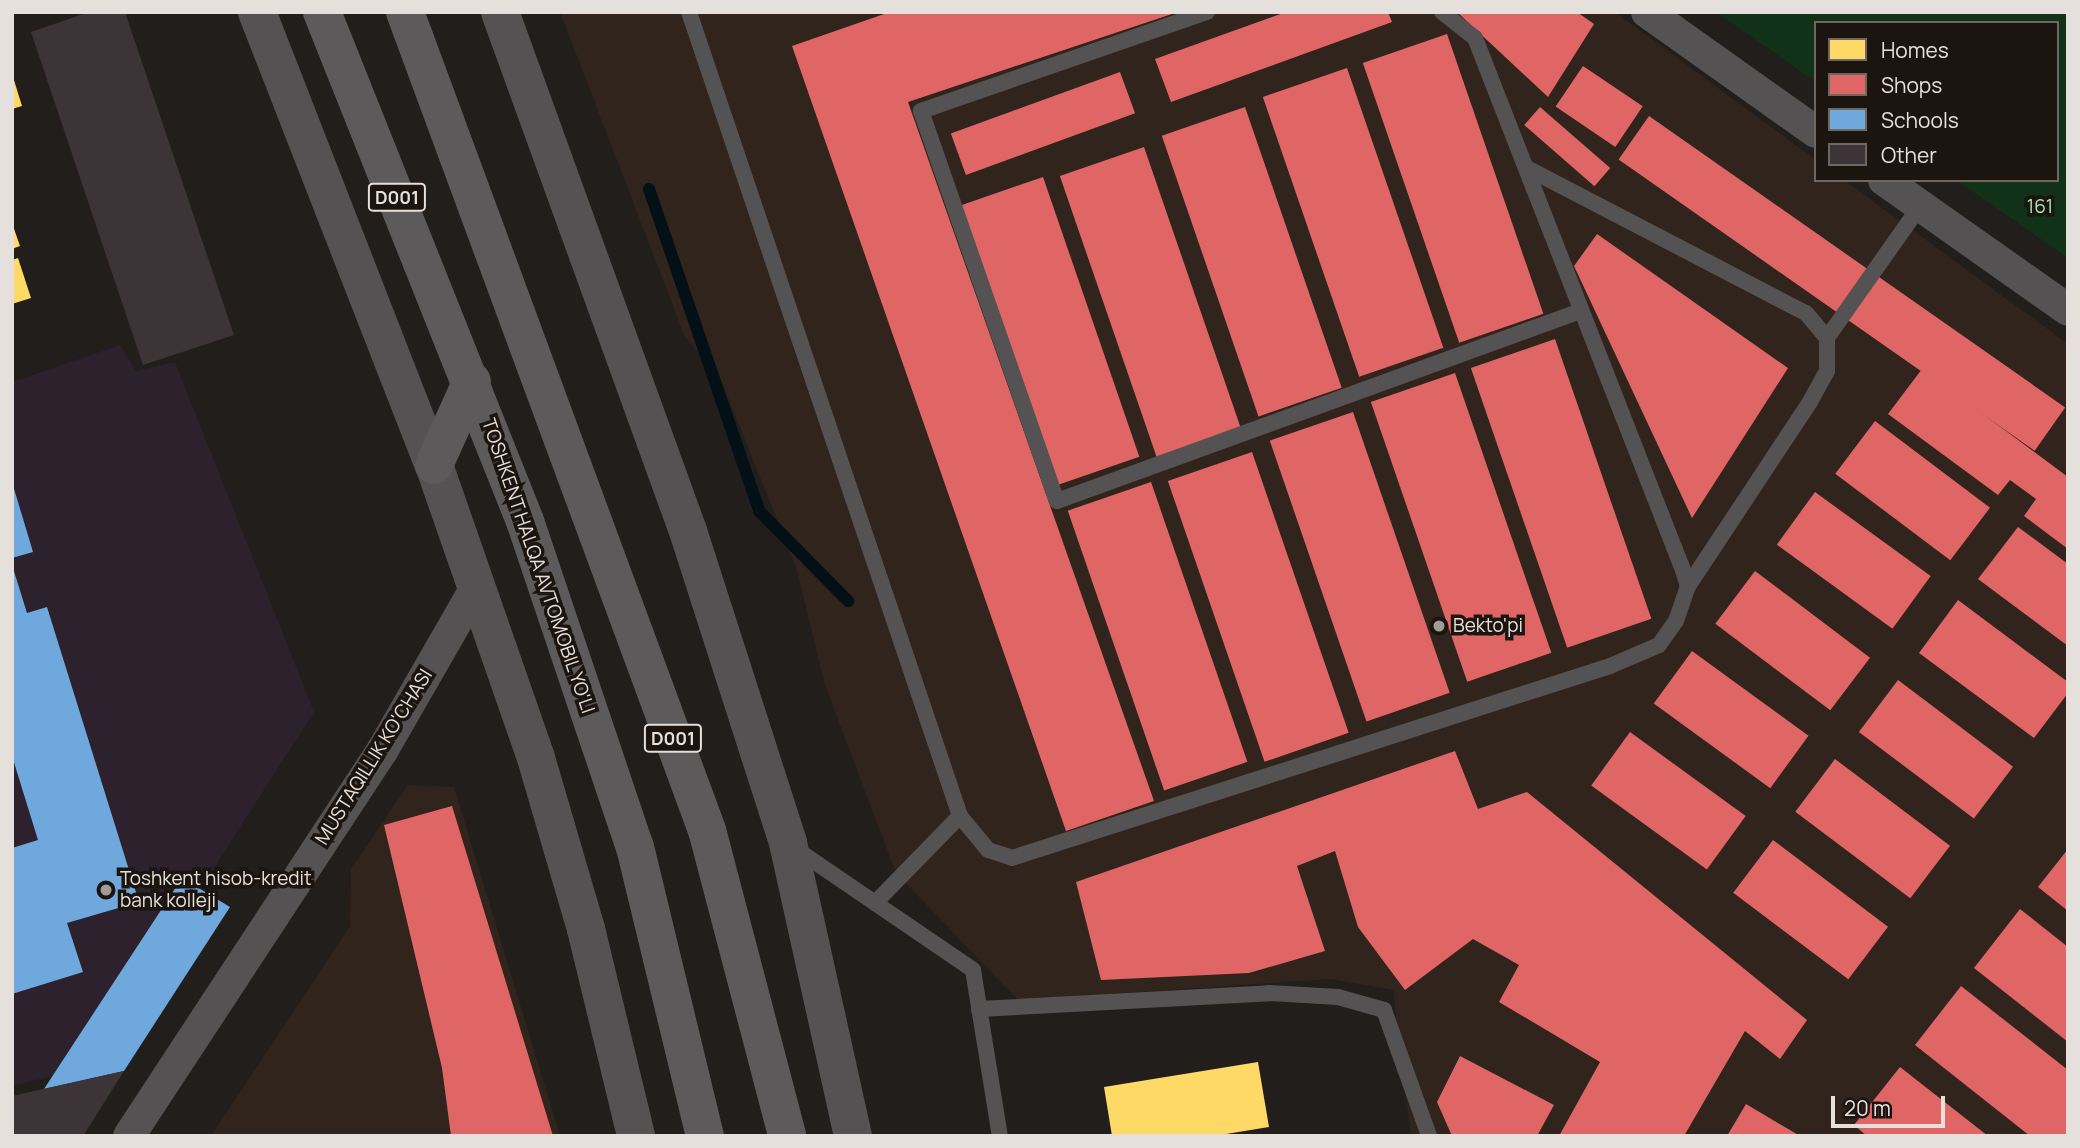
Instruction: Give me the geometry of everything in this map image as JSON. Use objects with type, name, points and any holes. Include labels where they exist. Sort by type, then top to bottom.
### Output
[{"type":"highway","name":"TOSHKENT HALQA AVTOMOBIL YO'LI","points":[[322,12],[526,521],[635,847],[705,1136]]},
{"type":"highway","name":"D001","points":[[405,12],[707,830],[787,1136]]},
{"type":"highway","points":[[434,465],[472,381]]},
{"type":"street","points":[[257,12],[434,465],[536,758],[586,929],[636,1136]]},
{"type":"street","points":[[500,12],[688,531],[788,843],[853,1136]]},
{"type":"street","points":[[1647,12],[1814,131]]},
{"type":"street","points":[[1887,182],[2068,310]]},
{"type":"street","name":"MUSTAQILLIK KO'CHASI","points":[[128,1136],[382,751],[477,586]]},
{"type":"lane","points":[[690,12],[960,816],[988,850],[1012,858],[1610,666],[1659,645],[1676,621],[1688,586],[1810,402],[1827,371],[1827,338],[1920,206]]},
{"type":"lane","points":[[1207,12],[921,111],[1057,501],[1578,312]]},
{"type":"lane","points":[[1442,12],[1475,38],[1527,168],[1578,312],[1688,586]]},
{"type":"lane","points":[[1527,168],[1806,313],[1827,338]]},
{"type":"lane","points":[[875,903],[960,816]]},
{"type":"lane","points":[[788,843],[973,970],[1000,1136]]},
{"type":"lane","points":[[979,1009],[1270,993],[1348,1000],[1384,1010],[1429,1136]]},
{"type":"shaded area","name":"Bekto'pi","points":[[560,12],[1615,12],[1814,159],[1814,182],[1847,182],[2068,344],[2068,1136],[1411,1136],[1393,990],[1330,979],[1018,1000],[896,873],[825,685],[796,567],[721,380],[685,337]]},
{"type":"shaded area","name":"Toshkent hisob-kredit bank kolleji","points":[[120,345],[136,371],[175,362],[314,712],[85,1068],[12,1086],[12,382]]},
{"type":"shaded area","points":[[408,785],[454,787],[560,1136],[211,1136],[350,926],[351,869]]},
{"type":"green space","name":"161","points":[[1716,12],[2068,12],[2068,258],[1959,182],[2059,182],[2059,21],[1814,21],[1814,81]]},
{"type":"building: Homes","points":[[12,78],[22,106],[12,109]]},
{"type":"building: Homes","points":[[12,223],[20,246],[12,249]]},
{"type":"building: Homes","points":[[18,258],[31,298],[12,304],[12,260]]},
{"type":"building: Homes","points":[[1258,1062],[1269,1127],[1214,1136],[1112,1136],[1104,1087]]},
{"type":"building: Shops","points":[[890,12],[1178,12],[908,102],[1154,801],[1066,831],[792,46]]},
{"type":"building: Shops","points":[[1286,12],[1388,12],[1392,22],[1171,102],[1155,59]]},
{"type":"building: Shops","points":[[1457,12],[1577,12],[1594,24],[1548,97]]},
{"type":"building: Shops","points":[[1447,34],[1543,314],[1459,343],[1363,63]]},
{"type":"building: Shops","points":[[1583,66],[1643,106],[1615,147],[1556,107]]},
{"type":"building: Shops","points":[[1347,68],[1443,348],[1359,377],[1263,97]]},
{"type":"building: Shops","points":[[1120,72],[1135,113],[966,175],[951,134]]},
{"type":"building: Shops","points":[[1245,107],[1342,388],[1258,416],[1162,136]]},
{"type":"building: Shops","points":[[1540,107],[1610,168],[1594,186],[1524,125]]},
{"type":"building: Shops","points":[[1649,116],[2065,407],[2035,451],[1619,159]]},
{"type":"building: Shops","points":[[1144,147],[1241,428],[1157,457],[1060,176]]},
{"type":"building: Shops","points":[[1043,177],[1139,457],[1056,486],[960,206]]},
{"type":"building: Shops","points":[[1597,234],[1788,368],[1692,518],[1574,266]]},
{"type":"building: Shops","points":[[1555,339],[1651,619],[1567,648],[1471,368]]},
{"type":"building: Shops","points":[[1922,369],[2068,477],[2068,549],[2024,516],[2036,499],[2010,480],[1998,495],[1888,414]]},
{"type":"building: Shops","points":[[1455,373],[1551,653],[1467,682],[1371,402]]},
{"type":"building: Shops","points":[[1353,412],[1450,693],[1366,721],[1270,441]]},
{"type":"building: Shops","points":[[1875,421],[1990,508],[1950,560],[1835,474]]},
{"type":"building: Shops","points":[[1252,452],[1349,733],[1265,762],[1168,481]]},
{"type":"building: Shops","points":[[1151,482],[1247,762],[1164,791],[1068,511]]},
{"type":"building: Shops","points":[[1815,492],[1931,576],[1892,629],[1777,545]]},
{"type":"building: Shops","points":[[2018,527],[2068,564],[2068,646],[1978,579]]},
{"type":"building: Shops","points":[[1755,571],[1870,658],[1830,710],[1715,624]]},
{"type":"building: Shops","points":[[1958,600],[2068,682],[2068,693],[2034,738],[1919,653]]},
{"type":"building: Shops","points":[[1692,651],[1808,736],[1770,788],[1654,704]]},
{"type":"building: Shops","points":[[1898,680],[2013,767],[1974,819],[1859,732]]},
{"type":"building: Shops","points":[[1630,732],[1746,816],[1707,869],[1591,785]]},
{"type":"building: Shops","points":[[1455,751],[1478,809],[1527,792],[1807,1020],[1780,1059],[1745,1031],[1684,1136],[1559,1136],[1600,1062],[1499,1002],[1519,965],[1473,939],[1405,990],[1358,927],[1335,851],[1297,866],[1325,951],[1249,973],[1101,980],[1076,882]]},
{"type":"building: Shops","points":[[1835,759],[1950,846],[1910,898],[1795,812]]},
{"type":"building: Shops","points":[[452,806],[553,1136],[451,1136],[442,1068],[384,825]]},
{"type":"building: Shops","points":[[1773,840],[1888,927],[1848,979],[1733,893]]},
{"type":"building: Shops","points":[[2068,849],[2068,911],[2038,887]]},
{"type":"building: Shops","points":[[2020,909],[2068,947],[2068,1042],[1974,968]]},
{"type":"building: Shops","points":[[1961,986],[2068,1070],[2068,1136],[2030,1136],[1915,1045]]},
{"type":"building: Shops","points":[[1460,1056],[1554,1105],[1537,1136],[1452,1136],[1437,1102]]},
{"type":"building: Shops","points":[[1900,1067],[1988,1136],[1867,1136],[1854,1125]]},
{"type":"building: Shops","points":[[1746,1104],[1800,1136],[1727,1136]]},
{"type":"building: Schools","points":[[12,482],[33,552],[12,558]]},
{"type":"building: Schools","points":[[13,568],[27,613],[47,607],[139,902],[67,923],[83,972],[12,994],[12,848],[38,840],[12,756]]},
{"type":"building: Schools","points":[[182,878],[230,907],[124,1071],[44,1089]]},
{"type":"building: Other","points":[[89,12],[125,12],[234,335],[143,365],[31,32]]},
{"type":"building: Other","points":[[124,1071],[83,1136],[12,1136],[12,1096]]},
{"type":"waterway","points":[[649,189],[759,511],[848,601]]},
{"type":"place","name":"Bekto'pi","points":[[1439,626]]},
{"type":"place","name":"Toshkent hisob-kredit bank kolleji","points":[[106,890]]}]
